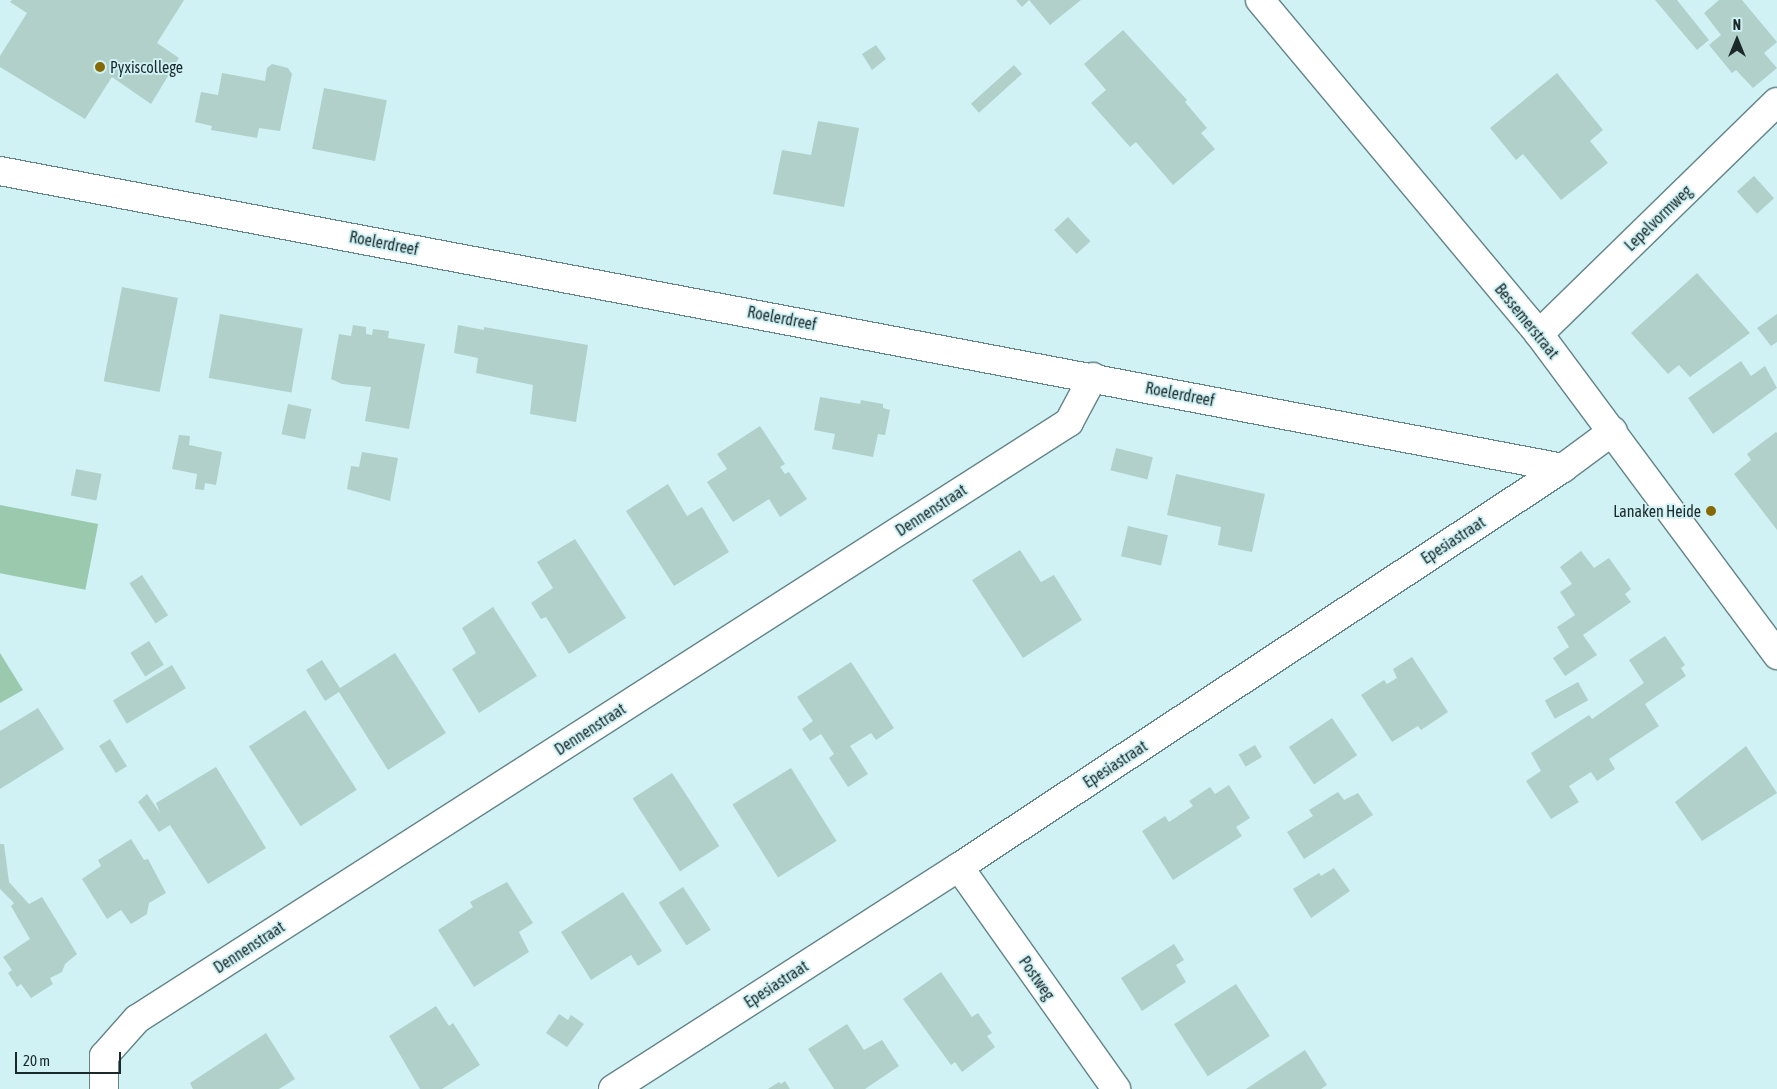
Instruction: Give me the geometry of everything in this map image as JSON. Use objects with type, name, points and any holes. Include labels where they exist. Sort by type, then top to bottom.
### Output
[{"type":"street","name":"Bessemerstraat","points":[[1260,0],[1539,334],[1777,655]]},
{"type":"street","name":"Lepelvormweg","points":[[1539,334],[1777,102]]},
{"type":"street","name":"Roelerdreef","points":[[0,171],[1093,377],[1563,468]]},
{"type":"street","name":"Dennenstraat","points":[[104,1089],[104,1056],[137,1019],[1069,422],[1093,377]]},
{"type":"street","name":"Epesiastraat","points":[[613,1089],[959,867],[1563,468],[1612,430]]},
{"type":"street","name":"Postweg","points":[[959,867],[1116,1089]]},
{"type":"green space","points":[[0,505],[98,524],[85,590],[0,573]]},
{"type":"green space","points":[[0,653],[23,690],[0,703]]},
{"type":"building","points":[[12,0],[184,0],[157,43],[179,58],[151,104],[112,77],[85,119],[0,67],[0,56],[27,13],[10,2]]},
{"type":"building","points":[[1016,0],[1029,0],[1022,7]]},
{"type":"building","points":[[1029,0],[1081,0],[1050,25]]},
{"type":"building","points":[[1655,0],[1677,0],[1709,40],[1697,50]]},
{"type":"building","points":[[1719,0],[1742,0],[1777,42],[1764,53],[1777,68],[1753,88],[1736,70],[1732,73],[1709,45],[1721,35],[1704,13]]},
{"type":"building","points":[[1123,30],[1187,100],[1185,102],[1207,128],[1201,133],[1215,149],[1173,185],[1136,142],[1130,147],[1091,103],[1106,90],[1084,64]]},
{"type":"building","points":[[876,45],[886,59],[872,70],[862,54]]},
{"type":"building","points":[[272,64],[288,68],[292,74],[280,131],[259,128],[257,138],[211,130],[212,126],[195,122],[201,92],[218,95],[222,73],[265,81],[267,68]]},
{"type":"building","points":[[1014,65],[1022,74],[979,113],[971,104]]},
{"type":"building","points":[[1557,73],[1603,130],[1590,141],[1608,163],[1561,200],[1523,154],[1516,160],[1490,128]]},
{"type":"building","points":[[324,88],[387,100],[375,161],[312,149]]},
{"type":"building","points":[[818,121],[859,128],[844,207],[773,194],[782,150],[811,155]]},
{"type":"building","points":[[1754,176],[1774,198],[1757,214],[1737,191]]},
{"type":"building","points":[[1068,217],[1091,241],[1077,254],[1054,230]]},
{"type":"building","points":[[1697,273],[1750,333],[1690,377],[1679,365],[1668,374],[1631,333]]},
{"type":"building","points":[[122,287],[178,298],[160,392],[104,381]]},
{"type":"building","points":[[220,314],[303,329],[291,393],[209,378]]},
{"type":"building","points":[[1777,314],[1777,342],[1771,346],[1757,328]]},
{"type":"building","points":[[353,325],[366,327],[366,334],[372,335],[373,329],[389,331],[388,338],[425,344],[409,429],[365,421],[371,387],[342,384],[331,379],[339,334],[351,336]]},
{"type":"building","points":[[458,325],[484,330],[484,327],[588,345],[576,422],[530,414],[533,385],[476,373],[478,358],[454,353]]},
{"type":"building","points":[[1741,361],[1751,376],[1765,366],[1777,388],[1713,434],[1688,398]]},
{"type":"building","points":[[820,397],[860,404],[861,400],[883,404],[883,408],[890,410],[885,435],[878,434],[873,457],[832,449],[835,434],[814,430]]},
{"type":"building","points":[[288,404],[311,409],[305,439],[282,434]]},
{"type":"building","points":[[760,426],[785,464],[780,467],[785,474],[789,472],[807,499],[780,517],[769,499],[733,522],[707,482],[727,469],[717,454]]},
{"type":"building","points":[[1776,432],[1777,530],[1734,474],[1751,460],[1747,454]]},
{"type":"building","points":[[179,435],[190,436],[189,445],[222,452],[216,485],[205,483],[204,490],[195,489],[197,474],[172,469]]},
{"type":"building","points":[[1116,448],[1153,457],[1147,480],[1110,470]]},
{"type":"building","points":[[362,452],[398,458],[390,501],[347,489],[351,466],[359,467]]},
{"type":"building","points":[[76,469],[102,474],[96,500],[71,496]]},
{"type":"building","points":[[1176,474],[1265,494],[1252,552],[1218,545],[1221,527],[1167,515]]},
{"type":"building","points":[[668,484],[687,516],[702,507],[729,552],[674,586],[626,511]]},
{"type":"building","points":[[1128,526],[1168,535],[1161,565],[1121,556]]},
{"type":"building","points":[[575,539],[626,618],[569,654],[546,617],[541,619],[531,603],[553,588],[537,562]]},
{"type":"building","points":[[1020,550],[1041,582],[1054,575],[1082,620],[1023,658],[972,580]]},
{"type":"building","points":[[1581,551],[1594,568],[1609,558],[1631,589],[1625,594],[1631,602],[1583,635],[1597,655],[1565,676],[1553,658],[1569,647],[1557,627],[1575,615],[1560,592],[1572,584],[1560,567]]},
{"type":"building","points":[[142,575],[168,615],[156,623],[129,583]]},
{"type":"building","points":[[493,607],[537,676],[479,713],[452,669],[476,653],[462,628]]},
{"type":"building","points":[[1665,636],[1685,665],[1681,668],[1686,676],[1645,704],[1659,726],[1609,759],[1615,769],[1597,781],[1591,772],[1569,786],[1579,802],[1551,819],[1526,781],[1541,771],[1531,753],[1589,715],[1592,719],[1644,683],[1629,660]]},
{"type":"building","points":[[149,641],[164,665],[145,676],[130,653]]},
{"type":"building","points":[[395,653],[446,733],[388,770],[339,692],[325,701],[306,670],[322,660],[340,688]]},
{"type":"building","points":[[1412,657],[1448,712],[1421,730],[1418,726],[1392,742],[1361,695],[1384,680],[1387,684],[1397,678],[1393,669]]},
{"type":"building","points":[[851,662],[894,728],[876,740],[871,733],[850,746],[868,774],[848,787],[829,758],[834,754],[821,734],[810,741],[802,729],[813,721],[797,697]]},
{"type":"building","points":[[172,665],[186,688],[127,724],[113,701]]},
{"type":"building","points":[[1578,682],[1588,700],[1555,719],[1545,700]]},
{"type":"building","points":[[38,708],[64,749],[0,789],[0,731]]},
{"type":"building","points":[[305,710],[357,790],[301,826],[249,746]]},
{"type":"building","points":[[1332,718],[1357,755],[1314,784],[1289,747]]},
{"type":"building","points":[[110,739],[127,766],[116,773],[99,746]]},
{"type":"building","points":[[1255,745],[1262,757],[1246,767],[1239,754]]},
{"type":"building","points":[[1746,746],[1777,793],[1702,841],[1675,802]]},
{"type":"building","points":[[216,767],[266,848],[208,884],[170,825],[159,832],[138,802],[147,794],[160,813],[156,803]]},
{"type":"building","points":[[791,768],[837,841],[778,877],[732,805]]},
{"type":"building","points":[[672,773],[719,846],[680,872],[633,799]]},
{"type":"building","points":[[1229,785],[1250,818],[1236,827],[1242,836],[1173,880],[1142,831],[1165,816],[1169,822],[1193,806],[1189,801],[1210,787],[1215,794]]},
{"type":"building","points":[[1338,792],[1344,800],[1358,793],[1373,815],[1304,859],[1287,832],[1313,816],[1309,810]]},
{"type":"building","points":[[131,839],[144,860],[148,859],[166,893],[149,903],[147,914],[131,924],[121,910],[107,919],[82,879],[101,866],[98,860]]},
{"type":"building","points":[[0,844],[4,844],[9,882],[29,904],[42,897],[77,954],[65,964],[62,972],[50,978],[53,984],[31,998],[21,984],[17,987],[8,973],[12,970],[3,957],[30,939],[11,906],[14,903],[0,889]]},
{"type":"building","points":[[1334,868],[1350,891],[1311,918],[1293,889],[1319,873],[1321,876]]},
{"type":"building","points":[[507,882],[533,923],[519,932],[529,952],[474,987],[438,930],[473,907],[470,902]]},
{"type":"building","points":[[683,887],[711,930],[686,946],[659,903]]},
{"type":"building","points":[[623,892],[662,951],[638,966],[631,955],[591,980],[561,932]]},
{"type":"building","points":[[1174,944],[1184,960],[1176,965],[1186,982],[1142,1011],[1121,978]]},
{"type":"building","points":[[941,972],[972,1017],[978,1013],[992,1033],[987,1036],[995,1047],[962,1072],[955,1062],[951,1065],[903,999]]},
{"type":"building","points":[[1236,984],[1270,1036],[1208,1076],[1174,1024]]},
{"type":"building","points":[[436,1006],[449,1026],[453,1023],[480,1065],[442,1089],[420,1089],[389,1036]]},
{"type":"building","points":[[559,1014],[568,1020],[571,1015],[584,1024],[567,1047],[546,1033]]},
{"type":"building","points":[[847,1024],[864,1050],[882,1040],[899,1066],[865,1089],[834,1089],[808,1049]]},
{"type":"building","points":[[266,1033],[295,1079],[279,1089],[193,1089],[190,1083]]},
{"type":"building","points":[[1305,1050],[1327,1085],[1321,1089],[1246,1089]]},
{"type":"building","points":[[785,1081],[790,1089],[768,1089],[779,1082],[781,1084]]},
{"type":"place","name":"Pyxiscollege","points":[[100,67]]},
{"type":"place","name":"Lanaken Heide","points":[[1711,511]]}]
